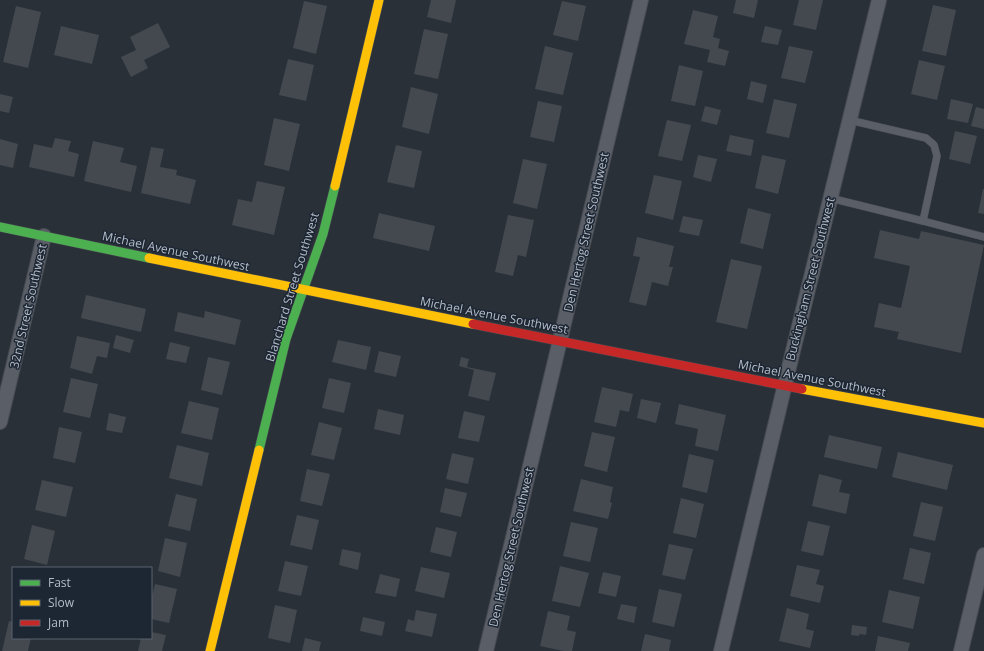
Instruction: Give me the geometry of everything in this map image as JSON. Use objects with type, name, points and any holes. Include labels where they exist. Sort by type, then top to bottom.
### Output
[{"type":"street","name":"Blanchard Street Southwest","points":[[210,651],[286,339],[323,234],[379,0]]},
{"type":"street","name":"Den Hertog Street Southwest","points":[[486,651],[641,0]]},
{"type":"street","name":"Buckingham Street Southwest","points":[[721,651],[784,386],[879,0]]},
{"type":"street","name":"Michael Avenue Southwest","points":[[0,227],[304,290],[784,386],[984,424]]},
{"type":"street","name":"32nd Street Southwest","points":[[0,422],[44,236]]},
{"type":"street","points":[[961,651],[984,555]]},
{"type":"lane","points":[[849,120],[926,138],[934,145],[937,156],[923,221]]},
{"type":"lane","points":[[830,198],[984,237]]},
{"type":"building","points":[[431,0],[456,0],[451,23],[427,17]]},
{"type":"building","points":[[736,0],[758,0],[754,18],[733,13]]},
{"type":"building","points":[[799,0],[823,0],[816,30],[793,25]]},
{"type":"building","points":[[304,1],[327,6],[316,54],[293,48]]},
{"type":"building","points":[[562,1],[586,6],[578,41],[553,35]]},
{"type":"building","points":[[933,5],[956,10],[946,56],[922,51]]},
{"type":"building","points":[[16,6],[41,12],[28,68],[3,62]]},
{"type":"building","points":[[693,10],[718,16],[713,37],[720,39],[718,48],[729,51],[725,66],[707,62],[710,50],[684,44]]},
{"type":"building","points":[[158,23],[170,47],[144,60],[148,68],[131,77],[121,57],[136,50],[130,37]]},
{"type":"building","points":[[61,26],[99,35],[92,64],[54,55]]},
{"type":"building","points":[[765,26],[782,30],[778,45],[761,42]]},
{"type":"building","points":[[424,29],[448,34],[438,79],[414,74]]},
{"type":"building","points":[[545,46],[573,53],[563,95],[535,89]]},
{"type":"building","points":[[789,46],[813,51],[805,83],[781,78]]},
{"type":"building","points":[[288,59],[314,65],[306,101],[279,95]]},
{"type":"building","points":[[919,60],[945,66],[937,100],[911,94]]},
{"type":"building","points":[[679,65],[703,71],[695,106],[671,101]]},
{"type":"building","points":[[751,81],[767,85],[763,103],[747,99]]},
{"type":"building","points":[[411,87],[438,94],[429,134],[402,127]]},
{"type":"building","points":[[0,94],[13,97],[9,113],[0,111]]},
{"type":"building","points":[[774,99],[797,104],[789,138],[766,133]]},
{"type":"building","points":[[951,99],[973,104],[968,123],[947,119]]},
{"type":"building","points":[[538,101],[562,106],[554,142],[530,137]]},
{"type":"building","points":[[705,106],[721,110],[717,125],[701,121]]},
{"type":"building","points":[[976,107],[984,109],[984,129],[971,126]]},
{"type":"building","points":[[274,118],[300,124],[289,171],[264,165]]},
{"type":"building","points":[[667,120],[691,125],[682,161],[658,156]]},
{"type":"building","points":[[955,131],[977,136],[970,164],[949,159]]},
{"type":"building","points":[[730,135],[754,140],[751,156],[726,151]]},
{"type":"building","points":[[55,138],[71,141],[68,151],[79,154],[74,177],[29,167],[34,144],[52,148]]},
{"type":"building","points":[[0,139],[18,144],[13,168],[0,165]]},
{"type":"building","points":[[93,141],[124,148],[120,162],[137,166],[131,192],[84,181]]},
{"type":"building","points":[[396,145],[422,151],[414,188],[387,182]]},
{"type":"building","points":[[151,147],[164,149],[160,167],[177,170],[176,175],[196,180],[190,204],[141,193]]},
{"type":"building","points":[[698,155],[717,159],[711,182],[693,177]]},
{"type":"building","points":[[762,155],[786,160],[778,194],[755,188]]},
{"type":"building","points":[[523,159],[547,164],[537,209],[513,203]]},
{"type":"building","points":[[654,175],[682,181],[673,220],[645,213]]},
{"type":"building","points":[[257,181],[285,187],[274,235],[232,225],[238,199],[252,202]]},
{"type":"building","points":[[984,189],[984,214],[978,213]]},
{"type":"building","points":[[748,208],[771,214],[763,249],[740,243]]},
{"type":"building","points":[[379,213],[435,226],[429,251],[373,238]]},
{"type":"building","points":[[508,215],[534,220],[526,257],[518,255],[513,276],[495,272]]},
{"type":"building","points":[[683,216],[703,220],[699,236],[679,232]]},
{"type":"building","points":[[880,230],[919,239],[921,231],[984,245],[961,353],[897,339],[899,332],[874,327],[879,303],[901,308],[910,266],[874,258]]},
{"type":"building","points":[[637,237],[674,246],[669,267],[673,267],[668,286],[652,282],[646,306],[629,302],[640,257],[633,256]]},
{"type":"building","points":[[731,259],[762,266],[747,329],[716,322]]},
{"type":"building","points":[[86,295],[146,309],[141,332],[81,318]]},
{"type":"building","points":[[205,311],[241,320],[235,345],[174,331],[178,312],[204,318]]},
{"type":"building","points":[[116,335],[134,340],[130,353],[113,348]]},
{"type":"building","points":[[77,336],[110,343],[107,358],[97,356],[92,374],[70,368]]},
{"type":"building","points":[[338,340],[371,347],[366,370],[332,362]]},
{"type":"building","points":[[170,342],[190,347],[186,363],[166,359]]},
{"type":"building","points":[[379,351],[401,356],[396,377],[374,372]]},
{"type":"building","points":[[208,357],[230,362],[222,395],[201,390]]},
{"type":"building","points":[[461,357],[469,359],[467,367],[496,373],[489,401],[468,396],[474,370],[459,366]]},
{"type":"building","points":[[71,378],[98,384],[90,418],[63,412]]},
{"type":"building","points":[[329,378],[351,383],[344,413],[322,408]]},
{"type":"building","points":[[602,387],[633,394],[629,412],[620,410],[616,427],[594,422]]},
{"type":"building","points":[[641,399],[661,403],[656,423],[637,418]]},
{"type":"building","points":[[189,401],[219,408],[212,440],[181,433]]},
{"type":"building","points":[[679,404],[726,415],[718,451],[695,446],[698,429],[675,424]]},
{"type":"building","points":[[378,409],[404,415],[400,435],[374,429]]},
{"type":"building","points":[[464,411],[485,416],[479,442],[458,438]]},
{"type":"building","points":[[109,413],[126,417],[122,433],[106,430]]},
{"type":"building","points":[[319,422],[342,428],[334,460],[311,455]]},
{"type":"building","points":[[59,427],[82,432],[75,463],[53,458]]},
{"type":"building","points":[[592,432],[615,437],[607,472],[584,466]]},
{"type":"building","points":[[829,435],[882,447],[877,469],[824,457]]},
{"type":"building","points":[[177,445],[209,453],[202,486],[169,478]]},
{"type":"building","points":[[898,452],[953,465],[947,490],[892,477]]},
{"type":"building","points":[[452,453],[474,458],[468,484],[446,479]]},
{"type":"building","points":[[689,454],[714,460],[707,493],[682,487]]},
{"type":"building","points":[[307,469],[330,474],[322,506],[300,501]]},
{"type":"building","points":[[819,474],[842,480],[839,492],[850,494],[846,514],[812,506]]},
{"type":"building","points":[[581,479],[613,487],[610,502],[612,503],[608,519],[573,511]]},
{"type":"building","points":[[42,480],[73,487],[66,517],[35,510]]},
{"type":"building","points":[[445,488],[467,493],[461,517],[440,512]]},
{"type":"building","points":[[176,494],[197,499],[190,531],[168,526]]},
{"type":"building","points":[[681,498],[704,504],[696,538],[673,533]]},
{"type":"building","points":[[921,502],[943,507],[935,541],[913,536]]},
{"type":"building","points":[[297,515],[319,520],[312,550],[290,545]]},
{"type":"building","points":[[808,521],[830,526],[823,556],[801,551]]},
{"type":"building","points":[[571,522],[598,528],[590,562],[563,556]]},
{"type":"building","points":[[32,525],[55,531],[47,565],[24,559]]},
{"type":"building","points":[[436,527],[457,532],[451,557],[430,552]]},
{"type":"building","points":[[165,538],[187,543],[180,577],[158,571]]},
{"type":"building","points":[[669,544],[693,549],[685,580],[662,575]]},
{"type":"building","points":[[910,548],[931,553],[924,584],[903,579]]},
{"type":"building","points":[[342,549],[361,553],[358,570],[339,565]]},
{"type":"building","points":[[285,561],[308,566],[301,596],[278,591]]},
{"type":"building","points":[[797,565],[820,570],[816,584],[824,586],[820,603],[790,596]]},
{"type":"building","points":[[560,566],[589,573],[580,607],[552,601]]},
{"type":"building","points":[[421,567],[450,573],[444,598],[415,591]]},
{"type":"building","points":[[603,572],[621,576],[616,597],[598,593]]},
{"type":"building","points":[[380,574],[400,579],[396,597],[375,593]]},
{"type":"building","points":[[155,584],[177,589],[169,623],[152,619],[152,596]]},
{"type":"building","points":[[659,589],[682,594],[674,627],[652,622]]},
{"type":"building","points":[[889,590],[920,597],[913,629],[882,622]]},
{"type":"building","points":[[621,604],[637,607],[634,623],[617,619]]},
{"type":"building","points":[[275,605],[297,610],[290,643],[268,638]]},
{"type":"building","points":[[787,608],[809,614],[806,629],[814,631],[810,648],[779,641]]},
{"type":"building","points":[[416,610],[437,614],[432,637],[405,631],[408,619],[414,621]]},
{"type":"building","points":[[548,611],[570,616],[567,630],[576,632],[572,651],[563,651],[540,646]]},
{"type":"building","points":[[363,617],[385,622],[382,636],[360,631]]},
{"type":"building","points":[[9,621],[12,622],[12,639],[31,639],[28,651],[2,651]]},
{"type":"building","points":[[852,625],[867,627],[866,635],[851,635]]},
{"type":"building","points":[[152,632],[166,635],[162,651],[138,651],[141,639],[152,639]]},
{"type":"building","points":[[645,634],[671,640],[669,651],[641,651]]},
{"type":"building","points":[[878,636],[910,643],[908,651],[875,651]]},
{"type":"building","points":[[305,638],[321,642],[319,651],[302,651]]},
{"type":"traffic: fast","points":[[259,450],[286,339],[323,234],[335,186]]},
{"type":"traffic: fast","points":[[0,227],[149,258]]},
{"type":"traffic: slow","points":[[335,186],[379,0]]},
{"type":"traffic: slow","points":[[149,258],[473,324]]},
{"type":"traffic: slow","points":[[802,389],[984,423]]},
{"type":"traffic: slow","points":[[210,651],[259,450]]},
{"type":"traffic: jam","points":[[473,324],[802,389]]}]
